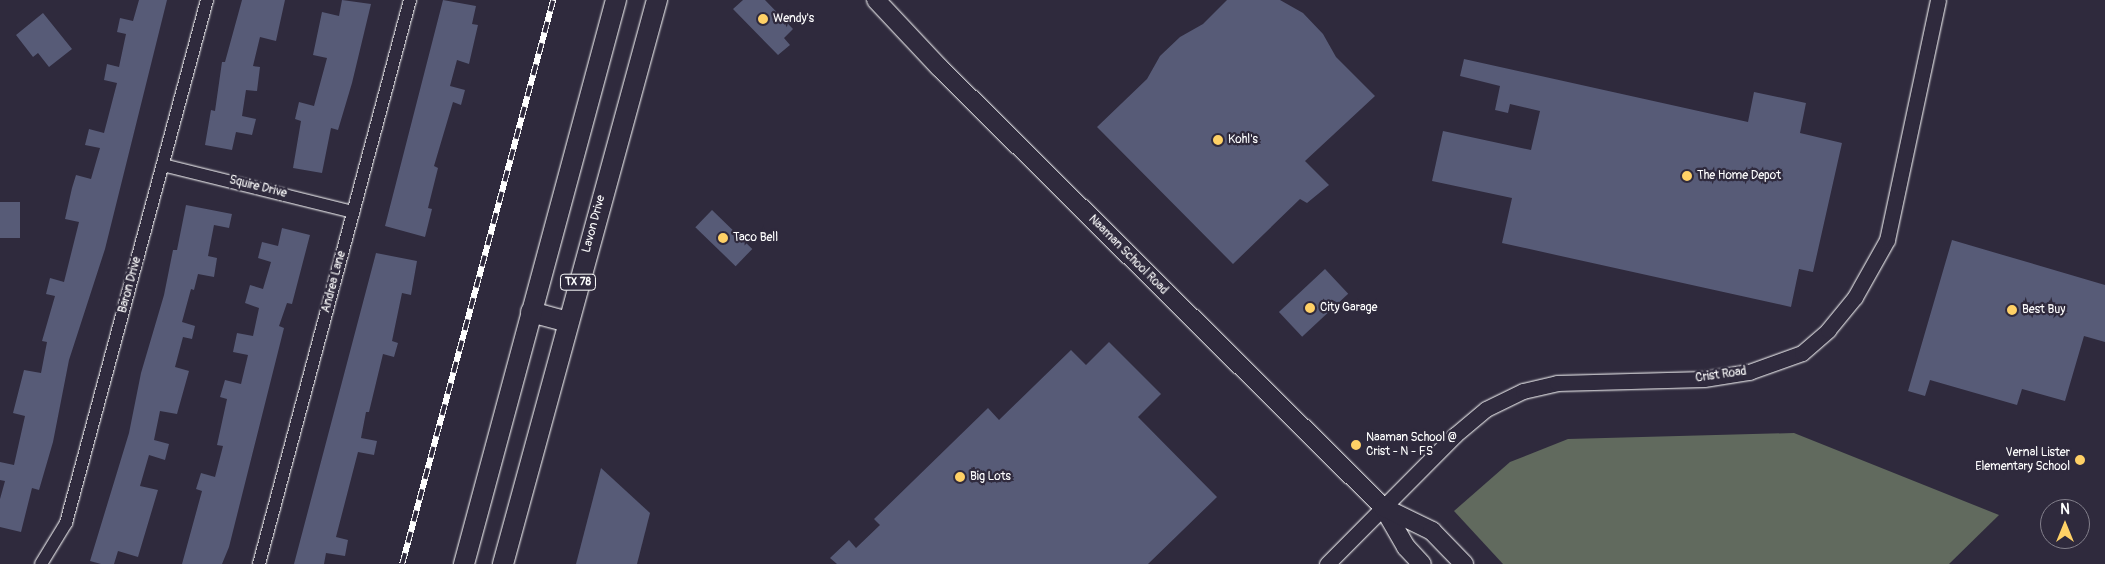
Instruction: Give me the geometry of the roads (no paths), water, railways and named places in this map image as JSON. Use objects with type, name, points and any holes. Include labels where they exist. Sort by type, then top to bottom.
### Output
[{"type":"main road","name":"TX 78","points":[[464,564],[530,312],[616,0]]},
{"type":"main road","name":"Lavon Drive","points":[[503,564],[657,0]]},
{"type":"main road","name":"Naaman School Road","points":[[876,0],[939,67],[1383,507],[1406,547],[1422,564]]},
{"type":"main road","points":[[530,312],[568,322]]},
{"type":"main road","name":"Naaman School Road","points":[[1383,507],[1432,531],[1464,564]]},
{"type":"street","name":"Baron Drive","points":[[41,564],[66,523],[207,0]]},
{"type":"street","name":"Andrea Lane","points":[[259,564],[410,0]]},
{"type":"street","name":"Crist Road","points":[[1328,564],[1455,435],[1486,410],[1524,390],[1558,383],[1704,379],[1749,372],[1802,353],[1828,330],[1855,297],[1887,240],[1941,3]]},
{"type":"street","name":"Squire Drive","points":[[163,165],[353,212]]},
{"type":"railway","points":[[402,564],[553,0]]},
{"type":"place","name":"Wendy's","points":[[763,19]]},
{"type":"place","name":"Kohl's","points":[[1218,140]]},
{"type":"place","name":"The Home Depot","points":[[1687,176]]},
{"type":"place","name":"Taco Bell","points":[[723,238]]},
{"type":"place","name":"City Garage","points":[[1310,308]]},
{"type":"place","name":"Best Buy","points":[[2012,310]]},
{"type":"place","name":"Naaman School @ Crist - N - FS","points":[[1356,445]]},
{"type":"place","name":"Vernal Lister Elementary School","points":[[2080,460]]},
{"type":"place","name":"Big Lots","points":[[960,477]]}]
